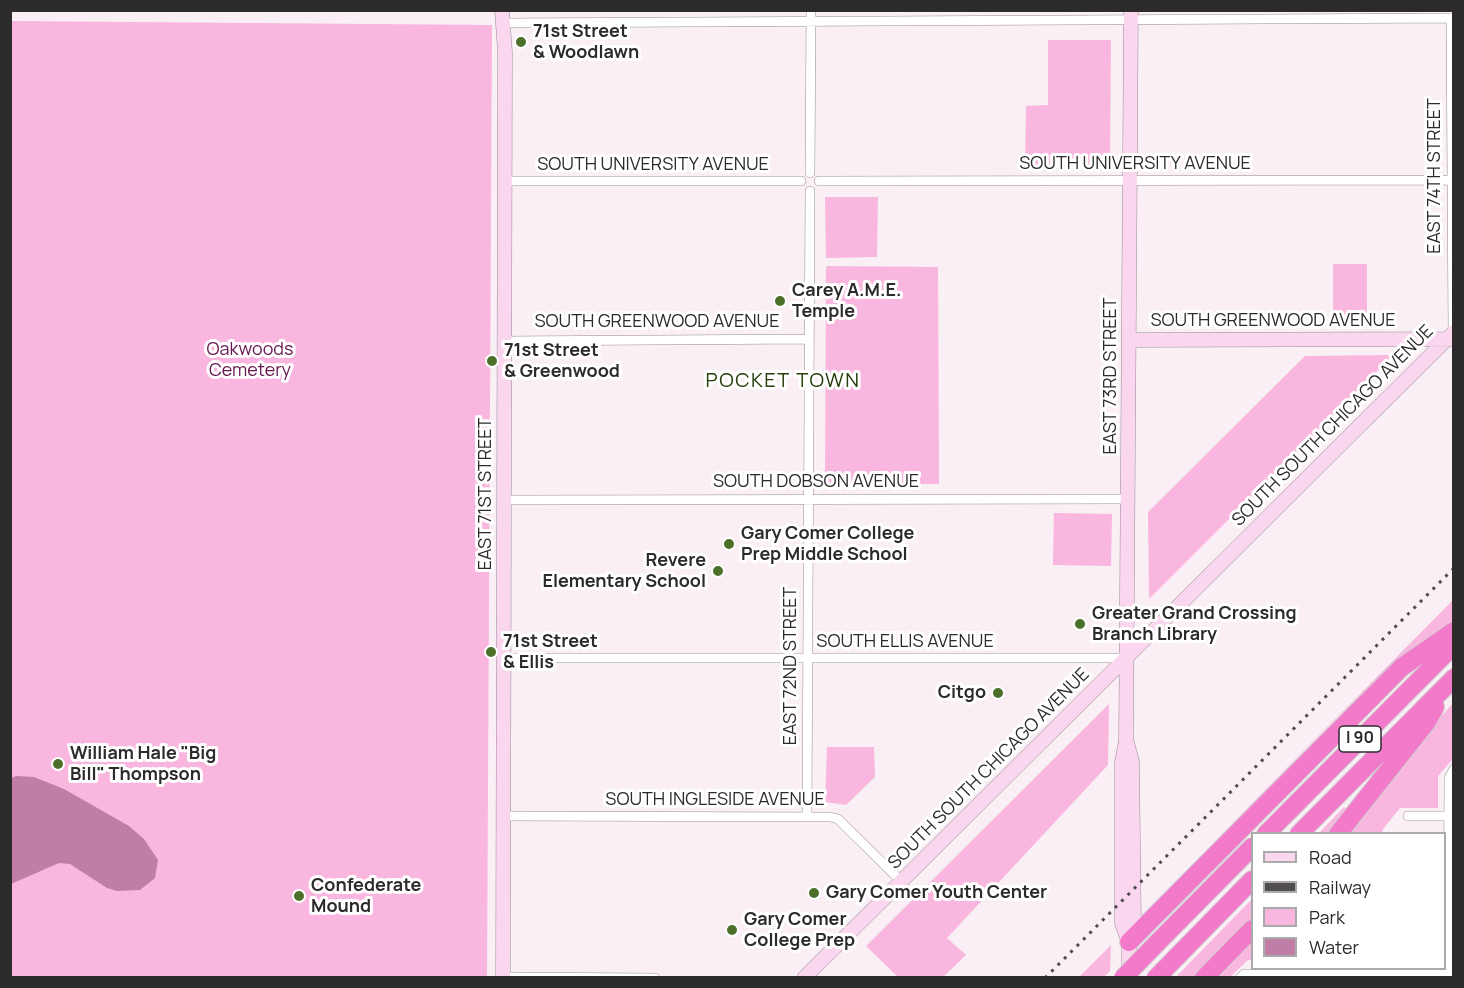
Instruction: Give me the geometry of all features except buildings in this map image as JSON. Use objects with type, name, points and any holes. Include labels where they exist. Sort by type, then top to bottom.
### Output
[{"type":"highway","points":[[1129,942],[1402,667],[1454,631]]},
{"type":"highway","name":"I 90","points":[[1268,832],[1454,645]]},
{"type":"highway","points":[[1340,832],[1426,723],[1451,680]]},
{"type":"highway","name":"I 90","points":[[1301,832],[1451,680]]},
{"type":"highway","points":[[1123,978],[1251,848]]},
{"type":"highway","points":[[1157,977],[1251,881]]},
{"type":"highway","points":[[1204,978],[1251,930]]},
{"type":"main road","name":"EAST 73RD STREET","points":[[1129,978],[1129,942],[1122,924],[1122,762],[1126,741],[1131,16]]},
{"type":"main road","name":"EAST 71ST STREET","points":[[503,17],[503,977]]},
{"type":"main road","name":"SOUTH GREENWOOD AVENUE","points":[[1129,340],[1452,336]]},
{"type":"main road","name":"SOUTH SOUTH CHICAGO AVENUE","points":[[804,978],[1452,336]]},
{"type":"street","points":[[651,10],[651,22]]},
{"type":"street","points":[[810,173],[811,10]]},
{"type":"street","points":[[503,17],[651,22],[811,22],[972,16],[1452,18]]},
{"type":"street","name":"EAST 74TH STREET","points":[[1452,18],[1452,336]]},
{"type":"street","points":[[810,173],[815,174],[819,181],[816,188],[810,190],[805,189],[801,181],[803,176],[810,173]]},
{"type":"street","name":"SOUTH UNIVERSITY AVENUE","points":[[819,181],[1452,180]]},
{"type":"street","name":"SOUTH UNIVERSITY AVENUE","points":[[504,181],[801,181]]},
{"type":"street","name":"EAST 72ND STREET","points":[[807,817],[810,190]]},
{"type":"street","name":"SOUTH GREENWOOD AVENUE","points":[[504,341],[809,339]]},
{"type":"street","name":"SOUTH DOBSON AVENUE","points":[[504,500],[1128,499]]},
{"type":"street","name":"SOUTH ELLIS AVENUE","points":[[503,658],[1127,658]]},
{"type":"street","points":[[1242,976],[1450,975],[1451,816],[1449,778],[1454,769]]},
{"type":"street","name":"SOUTH INGLESIDE AVENUE","points":[[503,816],[838,819],[901,881]]},
{"type":"street","points":[[1408,816],[1451,816]]},
{"type":"street","points":[[503,977],[655,978]]},
{"type":"green space","name":"Oakwoods Cemetery","points":[[11,21],[492,25],[487,977],[11,978]]},
{"type":"green space","points":[[1048,40],[1111,40],[1110,165],[1025,165],[1026,106],[1048,105]]},
{"type":"green space","points":[[825,197],[878,197],[877,257],[826,258]]},
{"type":"green space","points":[[1333,264],[1367,264],[1367,325],[1333,325]]},
{"type":"green space","points":[[826,266],[938,267],[939,484],[825,483]]},
{"type":"green space","points":[[1393,355],[1149,599],[1148,512],[1305,356]]},
{"type":"green space","points":[[1054,513],[1112,514],[1111,566],[1053,565]]},
{"type":"green space","points":[[1453,600],[1453,621],[1148,911],[1264,791]]},
{"type":"green space","points":[[1453,703],[1453,759],[1438,776],[1438,808],[1400,808],[1382,832],[1347,832],[1394,770]]},
{"type":"green space","points":[[1109,704],[1108,765],[947,938],[966,955],[943,977],[898,977],[866,946]]},
{"type":"green space","points":[[827,747],[874,747],[875,777],[846,805],[825,802]]},
{"type":"green space","points":[[1344,807],[1349,812],[1333,832],[1320,832]]},
{"type":"green space","points":[[1251,900],[1251,923],[1198,977],[1175,978]]},
{"type":"green space","points":[[1251,937],[1251,960],[1248,960],[1230,977],[1211,978]]},
{"type":"green space","points":[[1111,945],[1110,971],[1104,977],[1079,977]]},
{"type":"water","points":[[34,777],[64,789],[129,826],[144,839],[158,860],[155,878],[140,890],[117,891],[107,888],[70,864],[59,863],[11,884],[11,778]]},
{"type":"railway","points":[[1045,978],[1454,568]]},
{"type":"place","name":"71st Street & Woodlawn","points":[[521,42]]},
{"type":"place","name":"Carey A.M.E. Temple","points":[[780,301]]},
{"type":"place","name":"71st Street & Greenwood","points":[[492,361]]},
{"type":"place","name":"Gary Comer College Prep Middle School","points":[[729,544]]},
{"type":"place","name":"Revere Elementary School","points":[[718,571]]},
{"type":"place","name":"Greater Grand Crossing Branch Library","points":[[1080,624]]},
{"type":"place","name":"71st Street & Ellis","points":[[491,652]]},
{"type":"place","name":"Citgo","points":[[998,693]]},
{"type":"place","name":"William Hale \"Big Bill\" Thompson","points":[[58,764]]},
{"type":"place","name":"Gary Comer Youth Center","points":[[814,893]]},
{"type":"place","name":"Confederate Mound","points":[[299,896]]},
{"type":"place","name":"Gary Comer College Prep","points":[[732,930]]},
{"type":"district","name":"POCKET TOWN","points":[[783,381]]}]
